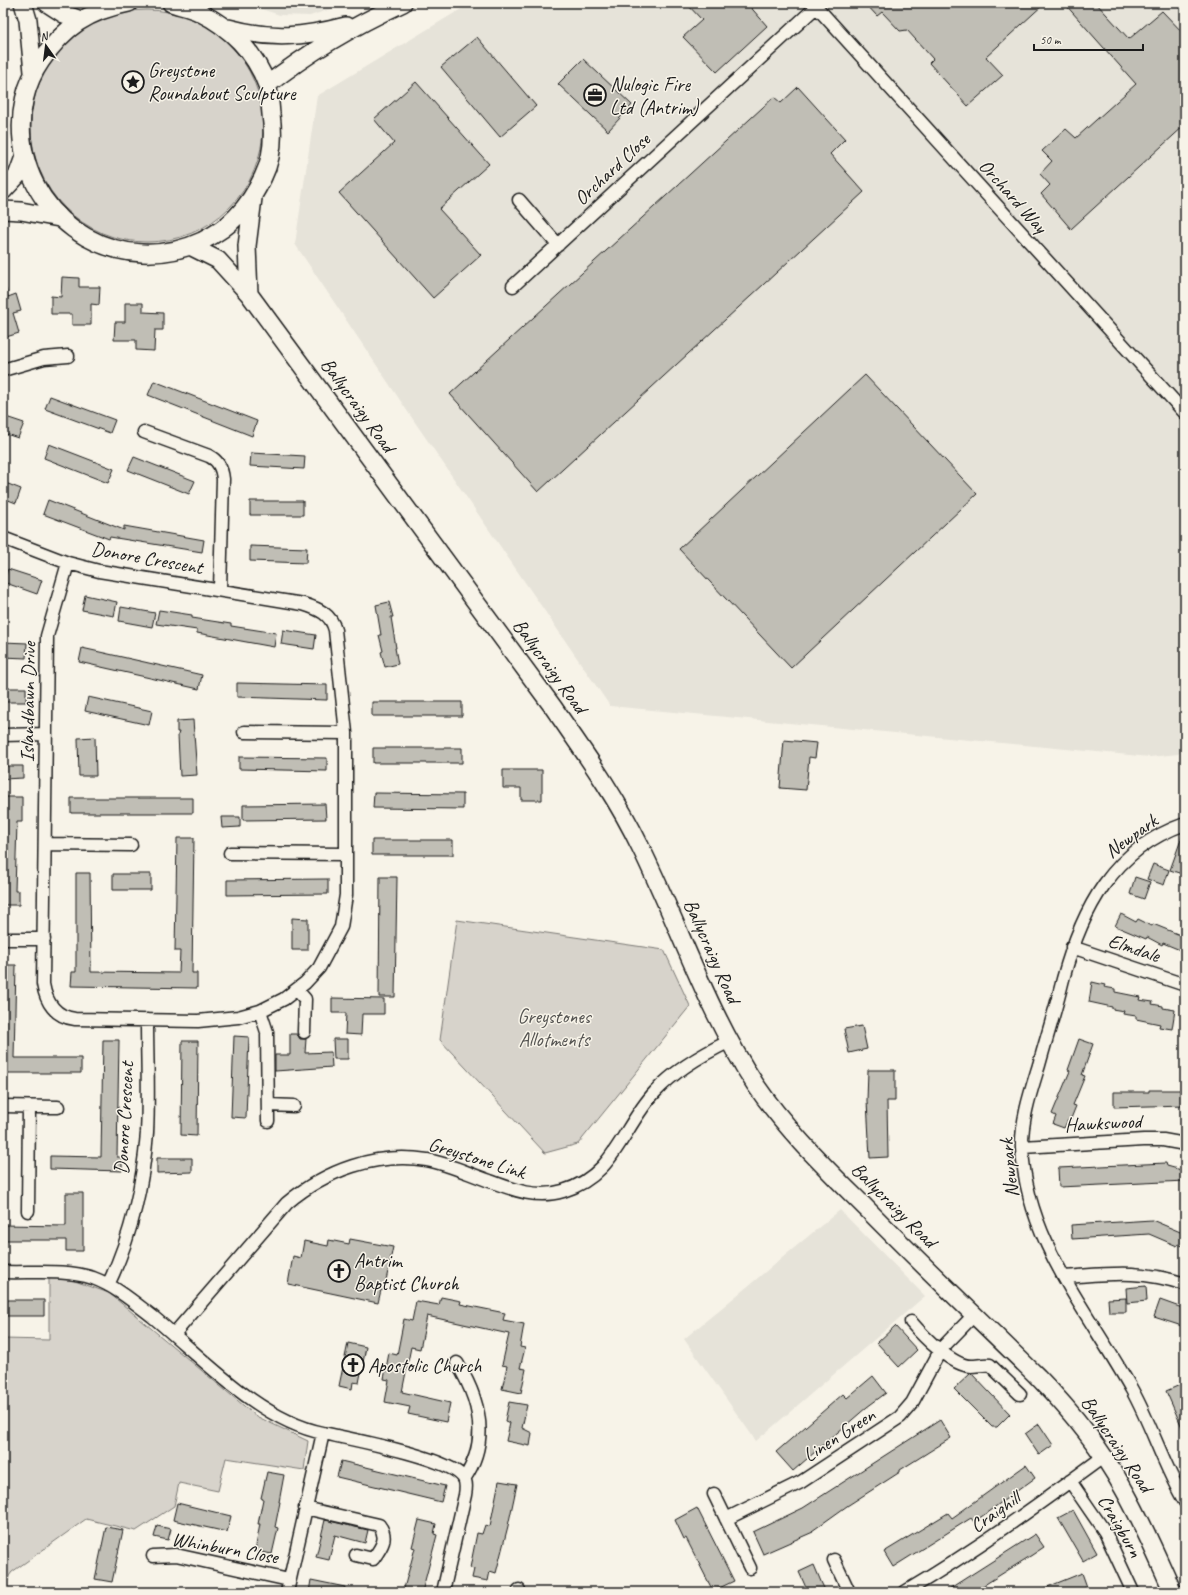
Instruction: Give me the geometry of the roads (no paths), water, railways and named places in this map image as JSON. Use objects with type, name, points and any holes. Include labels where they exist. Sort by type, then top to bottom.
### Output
[{"type":"main road","points":[[23,3],[28,20],[33,72]]},
{"type":"main road","points":[[47,3],[64,14],[81,20]]},
{"type":"main road","points":[[129,3],[108,7],[81,20],[53,43],[33,72],[24,100],[21,128],[24,157],[37,190],[59,218],[74,230],[92,241],[124,251],[150,254],[170,252],[190,246],[214,235],[235,218],[253,198],[267,169],[274,137],[267,86],[250,53],[238,39],[224,27],[198,11],[170,3]]},
{"type":"main road","points":[[267,86],[290,67],[360,23],[403,3]]},
{"type":"main road","points":[[224,27],[252,34],[283,37],[312,35],[360,23]]},
{"type":"main road","points":[[3,190],[17,176],[24,157]]},
{"type":"main road","points":[[249,294],[247,246],[253,198]]},
{"type":"main road","points":[[3,210],[21,211],[59,218]]},
{"type":"main road","name":"Ballycraigy Road","points":[[190,246],[218,260],[249,294],[594,765],[618,804],[640,845],[696,974],[730,1041],[765,1098],[791,1131],[870,1212],[1056,1395],[1103,1457],[1122,1486],[1143,1525],[1173,1592]]},
{"type":"street","name":"Orchard Close","points":[[513,286],[815,5]]},
{"type":"street","name":"Orchard Way","points":[[815,5],[1185,414]]},
{"type":"street","points":[[519,200],[558,245]]},
{"type":"street","points":[[3,370],[44,358],[68,356]]},
{"type":"street","name":"Donore Crescent","points":[[144,432],[209,456],[216,460],[220,467],[223,479],[220,590]]},
{"type":"street","name":"Donore Crescent","points":[[3,538],[68,563],[99,571],[303,604],[320,610],[329,617],[335,630],[346,733],[346,895],[341,928],[318,968],[297,990],[284,999],[260,1011],[216,1021],[147,1020],[66,1017],[58,1013],[49,1004],[43,984]]},
{"type":"street","name":"Islandbawn Drive","points":[[43,984],[47,636],[68,563]]},
{"type":"street","points":[[244,732],[346,733]]},
{"type":"street","points":[[3,735],[46,734]]},
{"type":"street","name":"Newpark","points":[[1185,824],[1152,840],[1111,873],[1098,892],[1072,947],[1028,1101],[1022,1147],[1025,1179],[1034,1210],[1053,1259],[1132,1390],[1185,1502]]},
{"type":"street","points":[[45,844],[131,845]]},
{"type":"street","points":[[230,853],[346,854]]},
{"type":"street","points":[[3,939],[44,939]]},
{"type":"street","name":"Elmdale","points":[[1072,947],[1185,985]]},
{"type":"street","points":[[297,990],[305,999],[304,1032]]},
{"type":"street","points":[[260,1011],[267,1032],[268,1121]]},
{"type":"street","name":"Donore Crescent","points":[[108,1285],[126,1240],[144,1164],[147,1131],[147,1020]]},
{"type":"street","name":"Greystone Link","points":[[174,1334],[287,1203],[300,1193],[330,1175],[366,1162],[403,1158],[444,1164],[522,1192],[549,1194],[573,1188],[592,1178],[608,1161],[645,1104],[662,1085],[694,1060],[730,1041]]},
{"type":"street","points":[[268,1105],[294,1106]]},
{"type":"street","points":[[3,1106],[58,1107]]},
{"type":"street","points":[[28,1211],[29,1107]]},
{"type":"street","name":"Hawkswood","points":[[1022,1147],[1144,1140],[1162,1140],[1185,1144]]},
{"type":"street","points":[[3,1272],[68,1273],[95,1279],[108,1285],[135,1303],[236,1387],[267,1410],[294,1425],[396,1449],[447,1467],[460,1474],[464,1479],[465,1495],[444,1592]]},
{"type":"street","points":[[1064,1278],[1130,1273],[1160,1276],[1185,1284]]},
{"type":"street","name":"Linen Green","points":[[726,1519],[801,1482],[900,1417],[912,1403],[941,1349],[974,1315]]},
{"type":"street","points":[[911,1322],[923,1336],[957,1362],[971,1366],[990,1365],[1020,1394]]},
{"type":"street","points":[[458,1363],[474,1394],[479,1415],[478,1443],[468,1473],[464,1479]]},
{"type":"street","points":[[287,1592],[323,1433]]},
{"type":"street","name":"Craighill","points":[[905,1592],[961,1559],[1020,1519],[1103,1457]]},
{"type":"street","name":"Craigburn","points":[[1070,1481],[1105,1532],[1133,1592]]},
{"type":"street","points":[[714,1494],[750,1568]]},
{"type":"street","points":[[305,1508],[372,1522],[379,1526],[384,1534],[384,1541],[373,1559],[356,1555]]},
{"type":"street","name":"Whinburn Close","points":[[153,1556],[176,1555],[289,1580]]},
{"type":"street","points":[[834,1560],[849,1592]]},
{"type":"place","name":"Greystone Roundabout Sculpture","points":[[133,82]]},
{"type":"place","name":"Nulogic Fire Ltd (Antrim)","points":[[595,95]]},
{"type":"place","name":"Antrim Baptist Church","points":[[339,1271]]},
{"type":"place","name":"Apostolic Church","points":[[353,1365]]},
{"type":"park label","name":"Greystones Allotments","points":[[554,1028]]}]
